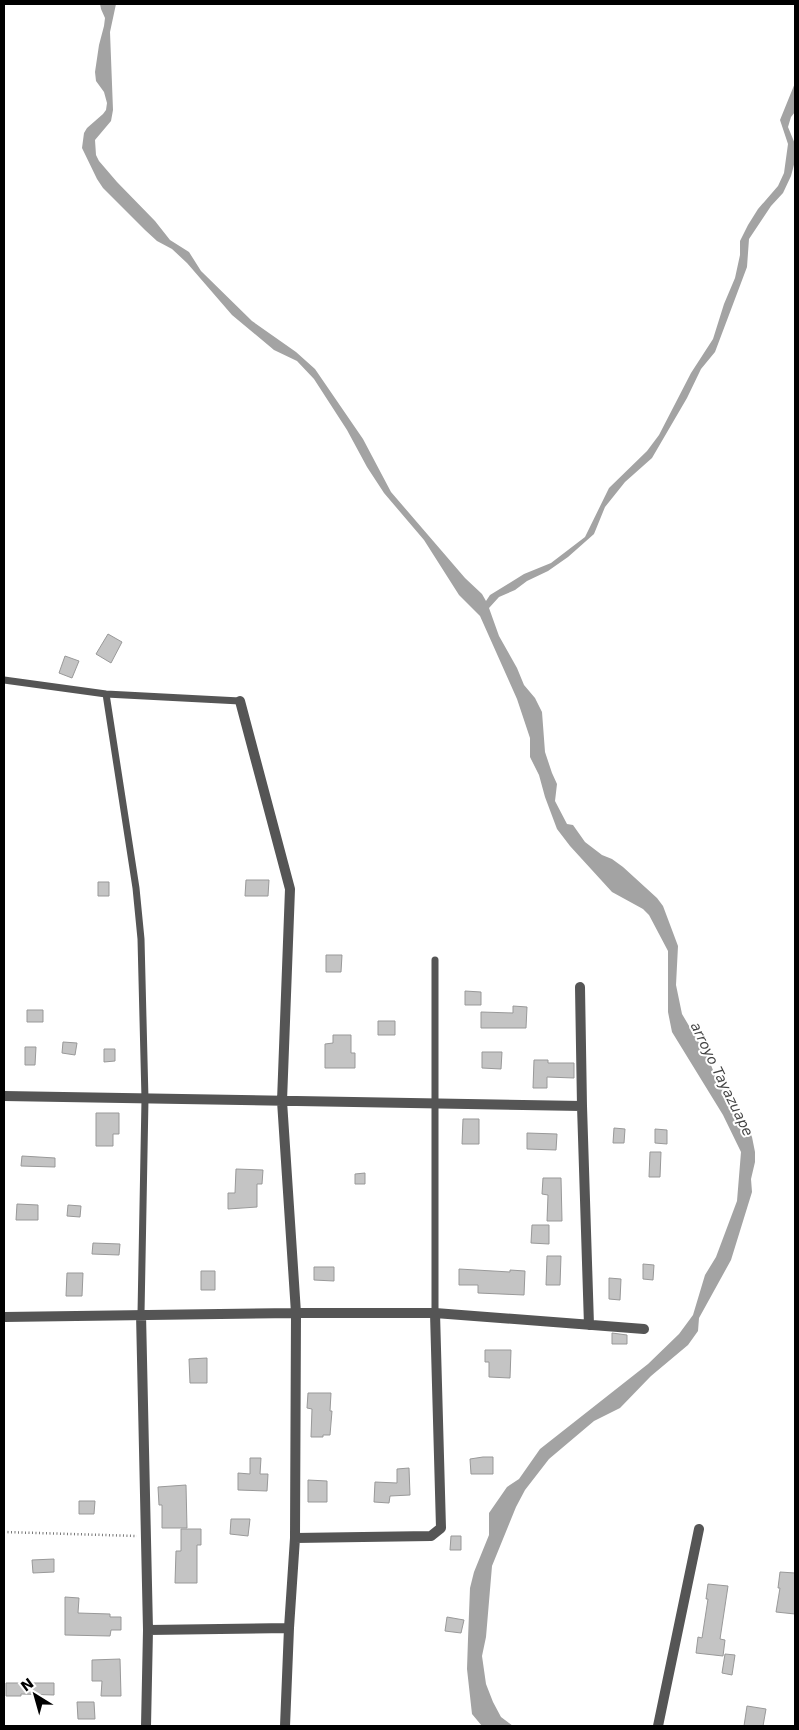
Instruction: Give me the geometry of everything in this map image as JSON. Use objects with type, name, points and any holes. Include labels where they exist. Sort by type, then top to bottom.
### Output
[{"type":"street","points":[[240,701],[290,889],[282,1101],[296,1313],[295,1538],[285,1726]]},
{"type":"street","points":[[580,987],[589,1325]]},
{"type":"street","points":[[4,1096],[582,1106]]},
{"type":"street","points":[[4,1317],[141,1314],[435,1313],[644,1330]]},
{"type":"street","points":[[295,1538],[431,1536],[441,1528],[435,1313]]},
{"type":"street","points":[[141,1314],[148,1630],[146,1726]]},
{"type":"street","points":[[658,1726],[699,1529]]},
{"type":"street","points":[[148,1630],[289,1628]]},
{"type":"lane","points":[[4,680],[106,694],[240,701]]},
{"type":"lane","points":[[106,694],[137,896],[141,939],[145,1099],[141,1314]]},
{"type":"lane","points":[[435,960],[435,1313]]},
{"type":"path","points":[[4,1532],[146,1537]]},
{"type":"shaded area","points":[[100,4],[116,4],[110,32],[113,110],[111,121],[95,140],[96,155],[99,161],[155,221],[170,240],[189,252],[201,271],[252,321],[296,352],[315,369],[363,439],[391,492],[465,578],[482,594],[486,601],[490,595],[524,574],[551,563],[585,537],[609,488],[647,451],[659,435],[691,373],[713,339],[724,304],[735,278],[740,255],[740,241],[758,209],[778,186],[784,173],[788,144],[780,120],[795,83],[795,112],[791,117],[788,127],[795,144],[795,161],[791,176],[783,193],[771,206],[749,239],[747,267],[715,352],[701,369],[687,398],[652,458],[625,482],[605,507],[594,534],[568,557],[548,571],[499,597],[489,608],[499,636],[524,685],[535,698],[542,712],[545,752],[557,784],[555,801],[567,824],[573,825],[585,842],[602,855],[623,867],[657,898],[663,906],[678,946],[676,985],[682,1014],[708,1058],[715,1075],[733,1097],[752,1137],[755,1152],[751,1179],[752,1192],[731,1260],[699,1318],[698,1331],[688,1345],[651,1376],[620,1408],[594,1421],[549,1459],[525,1490],[516,1507],[492,1566],[486,1637],[482,1656],[486,1684],[493,1702],[501,1717],[513,1726],[482,1726],[472,1714],[467,1669],[470,1588],[474,1572],[489,1535],[489,1513],[507,1487],[519,1479],[540,1449],[648,1364],[679,1334],[693,1315],[705,1275],[716,1257],[737,1201],[741,1152],[723,1115],[672,1032],[668,1012],[668,951],[649,915],[643,909],[612,892],[557,829],[539,775],[530,757],[530,738],[517,699],[480,616],[459,595],[424,540],[384,493],[314,379],[297,361],[274,350],[232,315],[187,263],[172,249],[157,241],[145,230],[103,188],[97,179],[82,148],[84,133],[103,114],[107,103],[104,92],[96,81],[95,72],[105,18]]},
{"type":"building","points":[[108,634],[122,642],[111,663],[96,654]]},
{"type":"building","points":[[65,656],[79,661],[72,678],[59,673]]},
{"type":"building","points":[[246,880],[269,880],[268,896],[245,896]]},
{"type":"building","points":[[98,882],[109,882],[109,896],[98,896]]},
{"type":"building","points":[[326,955],[342,955],[341,972],[326,972]]},
{"type":"building","points":[[465,991],[481,992],[481,1005],[465,1005]]},
{"type":"building","points":[[513,1006],[527,1007],[526,1028],[481,1028],[481,1012],[513,1013]]},
{"type":"building","points":[[27,1010],[43,1010],[43,1022],[27,1022]]},
{"type":"building","points":[[378,1021],[395,1021],[395,1035],[378,1035]]},
{"type":"building","points":[[333,1035],[351,1035],[351,1053],[355,1053],[355,1068],[325,1068],[325,1044],[333,1043]]},
{"type":"building","points":[[63,1042],[77,1043],[75,1055],[62,1053]]},
{"type":"building","points":[[25,1047],[36,1047],[35,1065],[25,1065]]},
{"type":"building","points":[[104,1049],[115,1049],[115,1061],[104,1062]]},
{"type":"building","points":[[482,1052],[502,1052],[501,1069],[482,1068]]},
{"type":"building","points":[[534,1060],[548,1060],[548,1063],[574,1063],[574,1078],[547,1077],[547,1088],[533,1088]]},
{"type":"building","points":[[96,1113],[119,1113],[119,1134],[113,1134],[113,1146],[96,1146]]},
{"type":"building","points":[[463,1119],[479,1119],[479,1144],[462,1144]]},
{"type":"building","points":[[614,1128],[625,1129],[624,1143],[613,1143]]},
{"type":"building","points":[[655,1129],[667,1130],[667,1144],[655,1143]]},
{"type":"building","points":[[527,1133],[557,1134],[556,1150],[527,1149]]},
{"type":"building","points":[[650,1152],[661,1152],[660,1177],[649,1177]]},
{"type":"building","points":[[22,1156],[55,1158],[55,1167],[21,1166]]},
{"type":"building","points":[[236,1169],[263,1170],[262,1184],[257,1184],[257,1207],[228,1209],[228,1193],[235,1193]]},
{"type":"building","points":[[365,1173],[365,1184],[355,1184],[355,1174]]},
{"type":"building","points":[[543,1178],[561,1178],[562,1221],[547,1221],[548,1195],[542,1194]]},
{"type":"building","points":[[17,1204],[38,1205],[38,1220],[16,1220]]},
{"type":"building","points":[[68,1205],[81,1206],[80,1217],[67,1216]]},
{"type":"building","points":[[532,1225],[549,1225],[549,1244],[531,1243]]},
{"type":"building","points":[[93,1243],[120,1244],[119,1255],[92,1254]]},
{"type":"building","points":[[547,1256],[561,1256],[560,1285],[546,1285]]},
{"type":"building","points":[[643,1264],[654,1265],[653,1280],[643,1279]]},
{"type":"building","points":[[314,1267],[334,1267],[334,1281],[314,1280]]},
{"type":"building","points":[[459,1269],[525,1271],[524,1295],[478,1293],[478,1285],[459,1285]]},
{"type":"building","points":[[201,1271],[215,1271],[215,1290],[201,1290]]},
{"type":"building","points":[[67,1273],[83,1273],[82,1296],[66,1296]]},
{"type":"building","points":[[609,1278],[621,1279],[620,1300],[609,1299]]},
{"type":"building","points":[[612,1333],[627,1335],[627,1344],[612,1344]]},
{"type":"building","points":[[485,1350],[511,1350],[510,1378],[489,1377],[489,1362],[485,1362]]},
{"type":"building","points":[[207,1358],[207,1383],[190,1383],[189,1359]]},
{"type":"building","points":[[308,1393],[331,1393],[330,1435],[311,1437],[312,1409],[307,1408]]},
{"type":"building","points":[[493,1457],[493,1474],[471,1474],[470,1459]]},
{"type":"building","points":[[250,1458],[261,1458],[260,1474],[268,1474],[267,1491],[238,1490],[238,1473],[250,1474]]},
{"type":"building","points":[[409,1468],[410,1495],[390,1496],[389,1503],[374,1502],[375,1482],[397,1483],[397,1469]]},
{"type":"building","points":[[308,1480],[327,1481],[327,1502],[308,1502]]},
{"type":"building","points":[[186,1485],[187,1528],[162,1528],[162,1505],[159,1505],[158,1487]]},
{"type":"building","points":[[79,1501],[95,1501],[94,1514],[79,1514]]},
{"type":"building","points":[[231,1519],[250,1519],[248,1536],[230,1534]]},
{"type":"building","points":[[181,1529],[201,1529],[201,1545],[197,1545],[197,1583],[175,1583],[176,1551],[181,1551]]},
{"type":"building","points":[[451,1536],[461,1536],[461,1550],[450,1550]]},
{"type":"building","points":[[54,1559],[54,1572],[33,1573],[32,1560]]},
{"type":"building","points":[[780,1572],[795,1573],[795,1614],[776,1612],[780,1588],[778,1588]]},
{"type":"building","points":[[708,1584],[728,1586],[720,1639],[725,1640],[723,1656],[696,1653],[698,1637],[702,1638],[708,1599],[706,1599]]},
{"type":"building","points":[[65,1597],[79,1598],[78,1613],[110,1614],[110,1617],[121,1617],[121,1630],[111,1630],[110,1636],[65,1635]]},
{"type":"building","points":[[447,1617],[464,1620],[461,1633],[445,1631]]},
{"type":"building","points":[[725,1654],[735,1655],[732,1675],[722,1673]]},
{"type":"building","points":[[120,1659],[121,1696],[101,1696],[102,1681],[92,1681],[92,1660]]},
{"type":"building","points":[[6,1683],[54,1683],[54,1695],[21,1694],[21,1696],[6,1696]]},
{"type":"building","points":[[77,1702],[94,1702],[95,1719],[78,1719]]},
{"type":"building","points":[[747,1706],[766,1709],[763,1726],[744,1726]]},
{"type":"water label","name":"arroyo Tayazuape","points":[[722,1079]]}]
